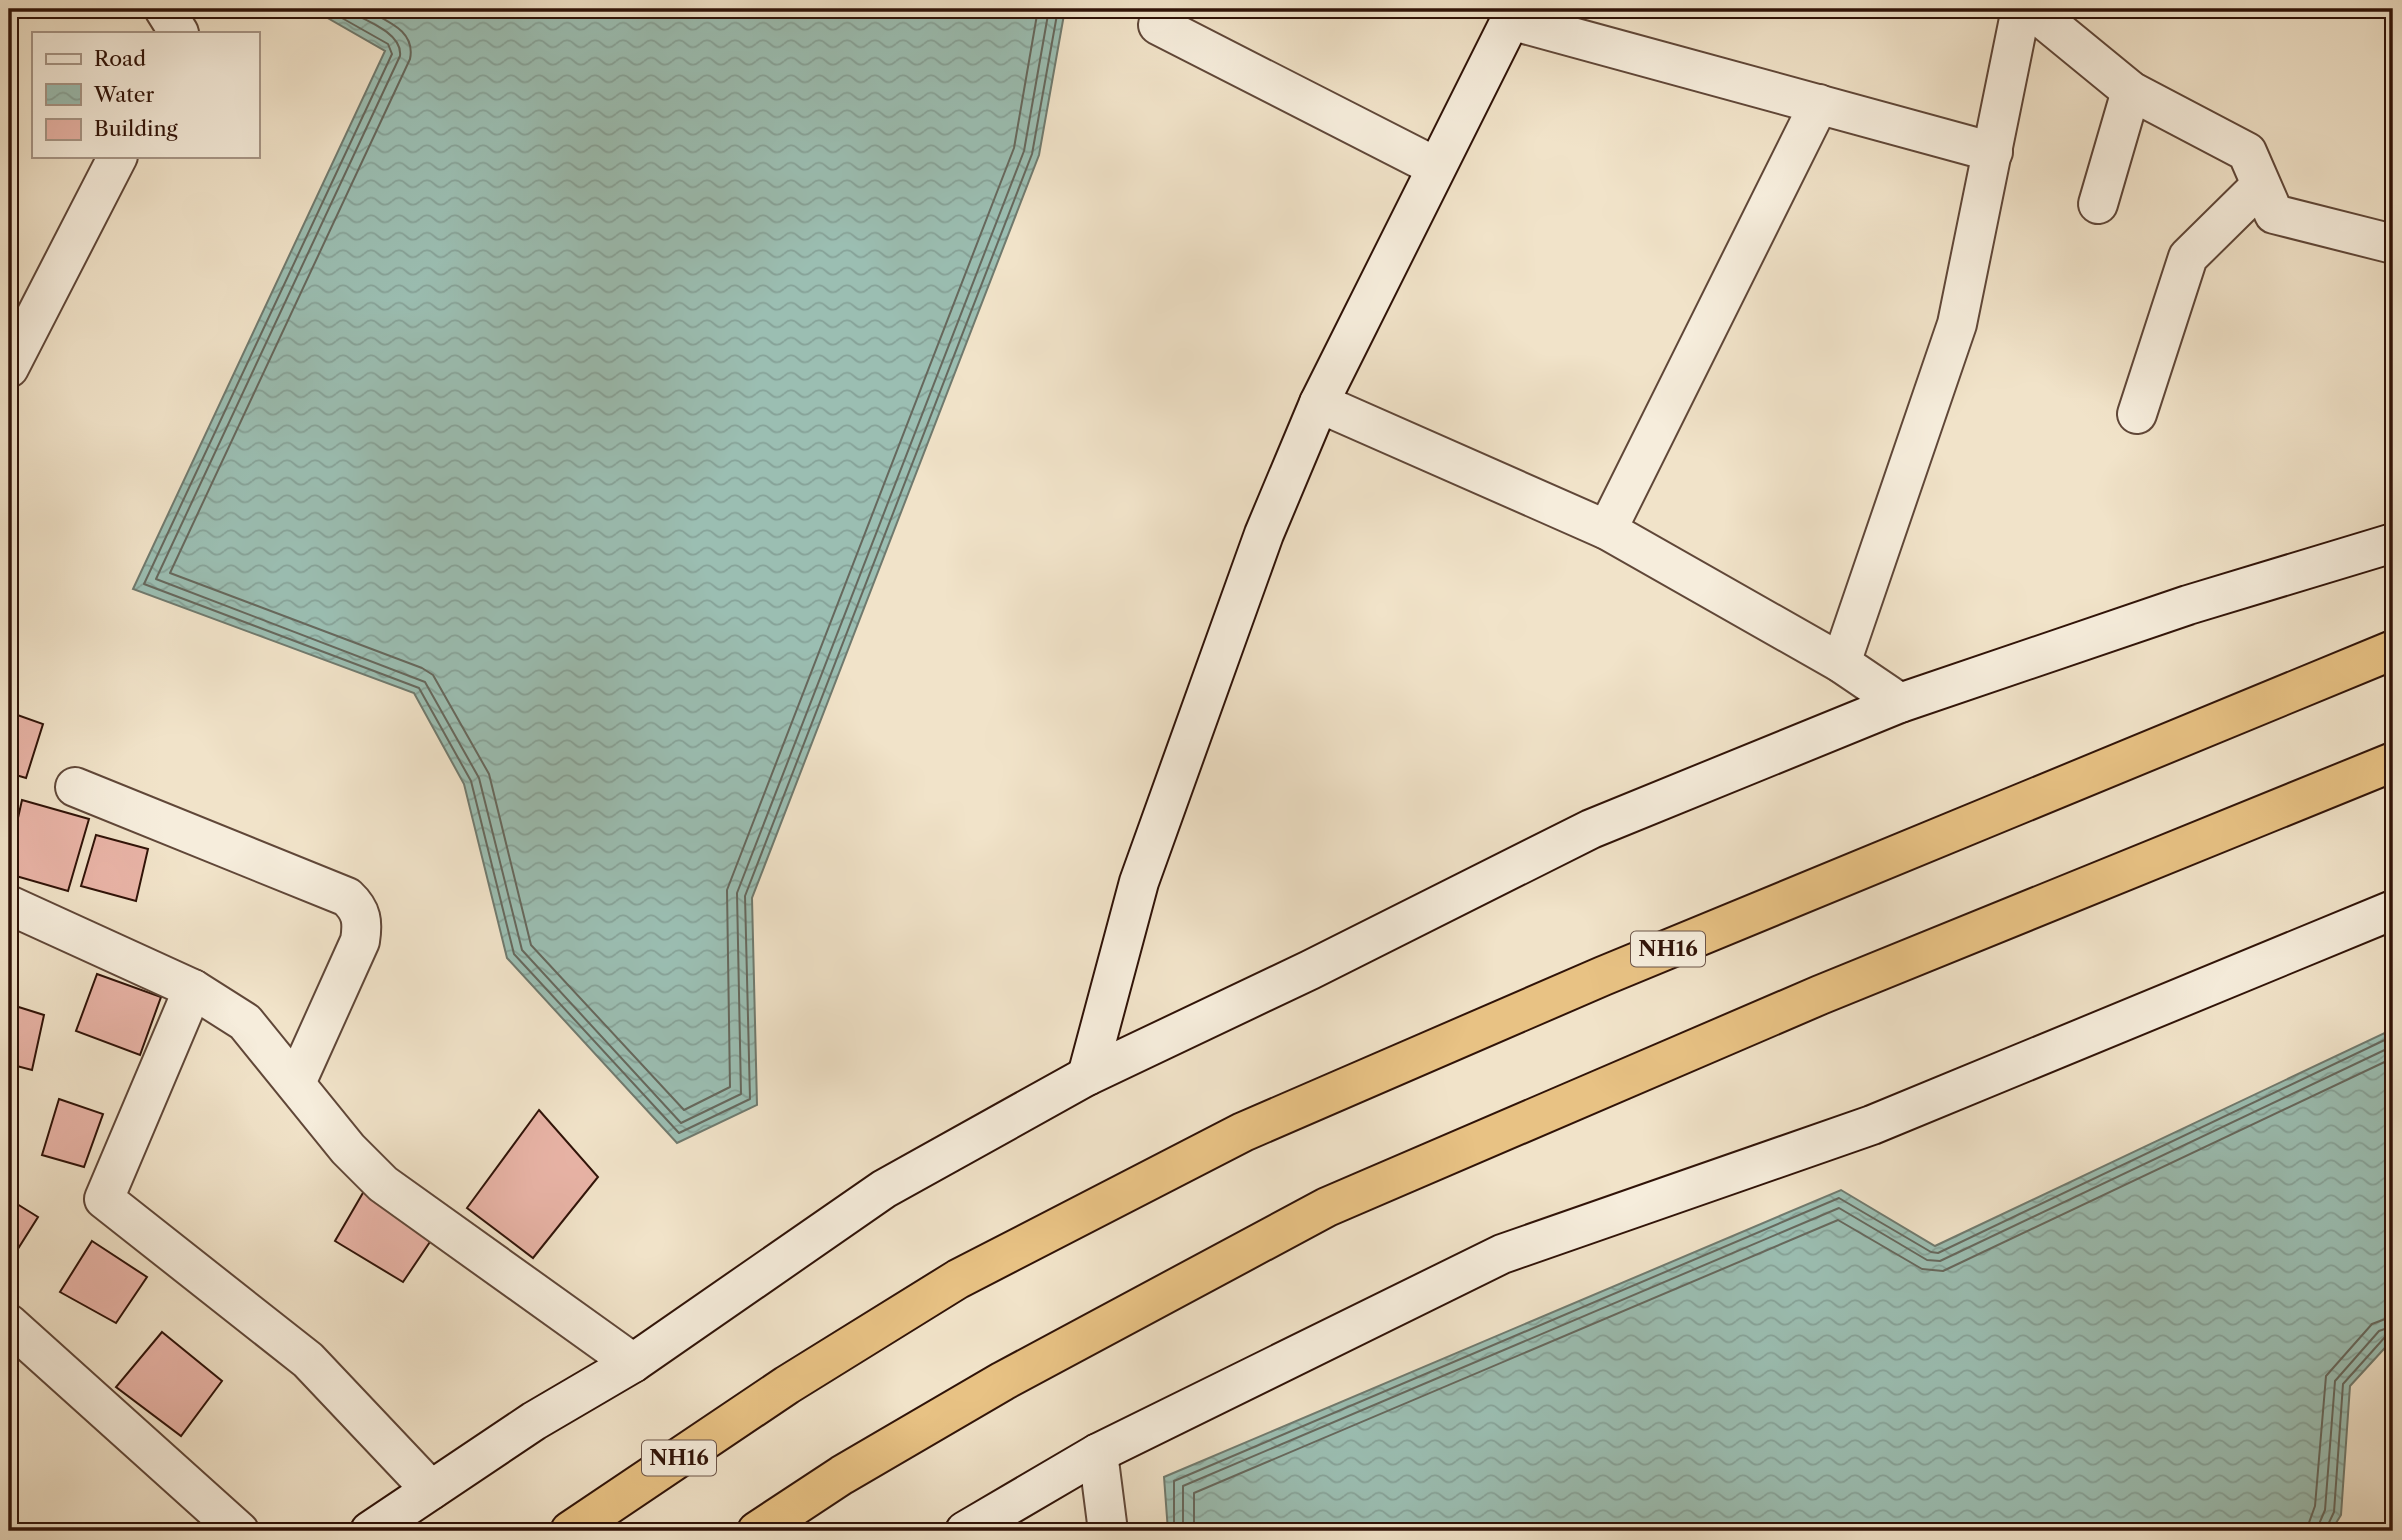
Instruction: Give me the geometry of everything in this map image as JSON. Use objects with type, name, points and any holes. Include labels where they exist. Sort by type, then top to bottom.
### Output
[{"type":"highway","name":"NH16","points":[[570,1531],[788,1385],[958,1279],[1243,1132],[1602,976],[2393,650]]},
{"type":"highway","points":[[757,1531],[842,1475],[1003,1381],[1327,1207],[1820,995],[2393,762]]},
{"type":"street","points":[[164,9],[177,32]]},
{"type":"street","points":[[1841,663],[1957,324],[2021,9]]},
{"type":"street","points":[[2031,9],[2131,91],[2247,152],[2274,214],[2393,244]]},
{"type":"street","points":[[1087,1076],[1143,869],[1264,534],[1319,403],[1513,14],[1993,152]]},
{"type":"street","points":[[1158,25],[1436,167]]},
{"type":"street","points":[[2098,204],[2131,91]]},
{"type":"street","points":[[1607,530],[1819,104]]},
{"type":"street","points":[[9,368],[117,158]]},
{"type":"street","points":[[2137,414],[2188,257],[2260,186]]},
{"type":"street","points":[[1319,403],[1607,530],[1841,663],[1900,703]]},
{"type":"street","points":[[370,1531],[534,1421],[633,1363],[884,1189],[1087,1076],[1310,970],[1591,829],[1900,703],[2189,605],[2393,543]]},
{"type":"street","points":[[75,787],[347,897],[358,907],[363,923],[360,941],[296,1083]]},
{"type":"street","points":[[9,905],[193,989],[245,1022],[348,1149],[383,1184],[633,1363]]},
{"type":"street","points":[[965,1531],[1098,1453],[1502,1254],[1872,1125],[2393,909]]},
{"type":"street","points":[[193,989],[104,1199],[307,1360],[431,1490]]},
{"type":"street","points":[[9,1324],[239,1531]]},
{"type":"street","points":[[1098,1453],[1108,1531]]},
{"type":"water","points":[[312,9],[1065,9],[1039,155],[752,898],[757,1105],[677,1143],[507,958],[464,784],[414,693],[133,589],[385,51]]},
{"type":"water","points":[[2393,1029],[2393,1339],[2350,1386],[2341,1515],[2331,1531],[1168,1531],[1164,1477],[1841,1190],[1935,1246]]},
{"type":"building","points":[[9,712],[43,724],[26,778],[9,773]]},
{"type":"building","points":[[22,800],[89,819],[68,891],[9,874],[9,858]]},
{"type":"building","points":[[96,835],[148,849],[136,901],[81,886]]},
{"type":"building","points":[[97,974],[161,997],[140,1055],[76,1031]]},
{"type":"building","points":[[9,1004],[44,1015],[32,1070],[9,1064]]},
{"type":"building","points":[[59,1099],[103,1114],[84,1167],[42,1155]]},
{"type":"building","points":[[539,1110],[598,1177],[533,1258],[467,1208]]},
{"type":"building","points":[[371,1179],[438,1230],[403,1282],[335,1241]]},
{"type":"building","points":[[9,1199],[38,1217],[9,1263]]},
{"type":"building","points":[[92,1241],[147,1277],[116,1323],[60,1292]]},
{"type":"building","points":[[162,1332],[222,1381],[181,1436],[116,1387]]}]
